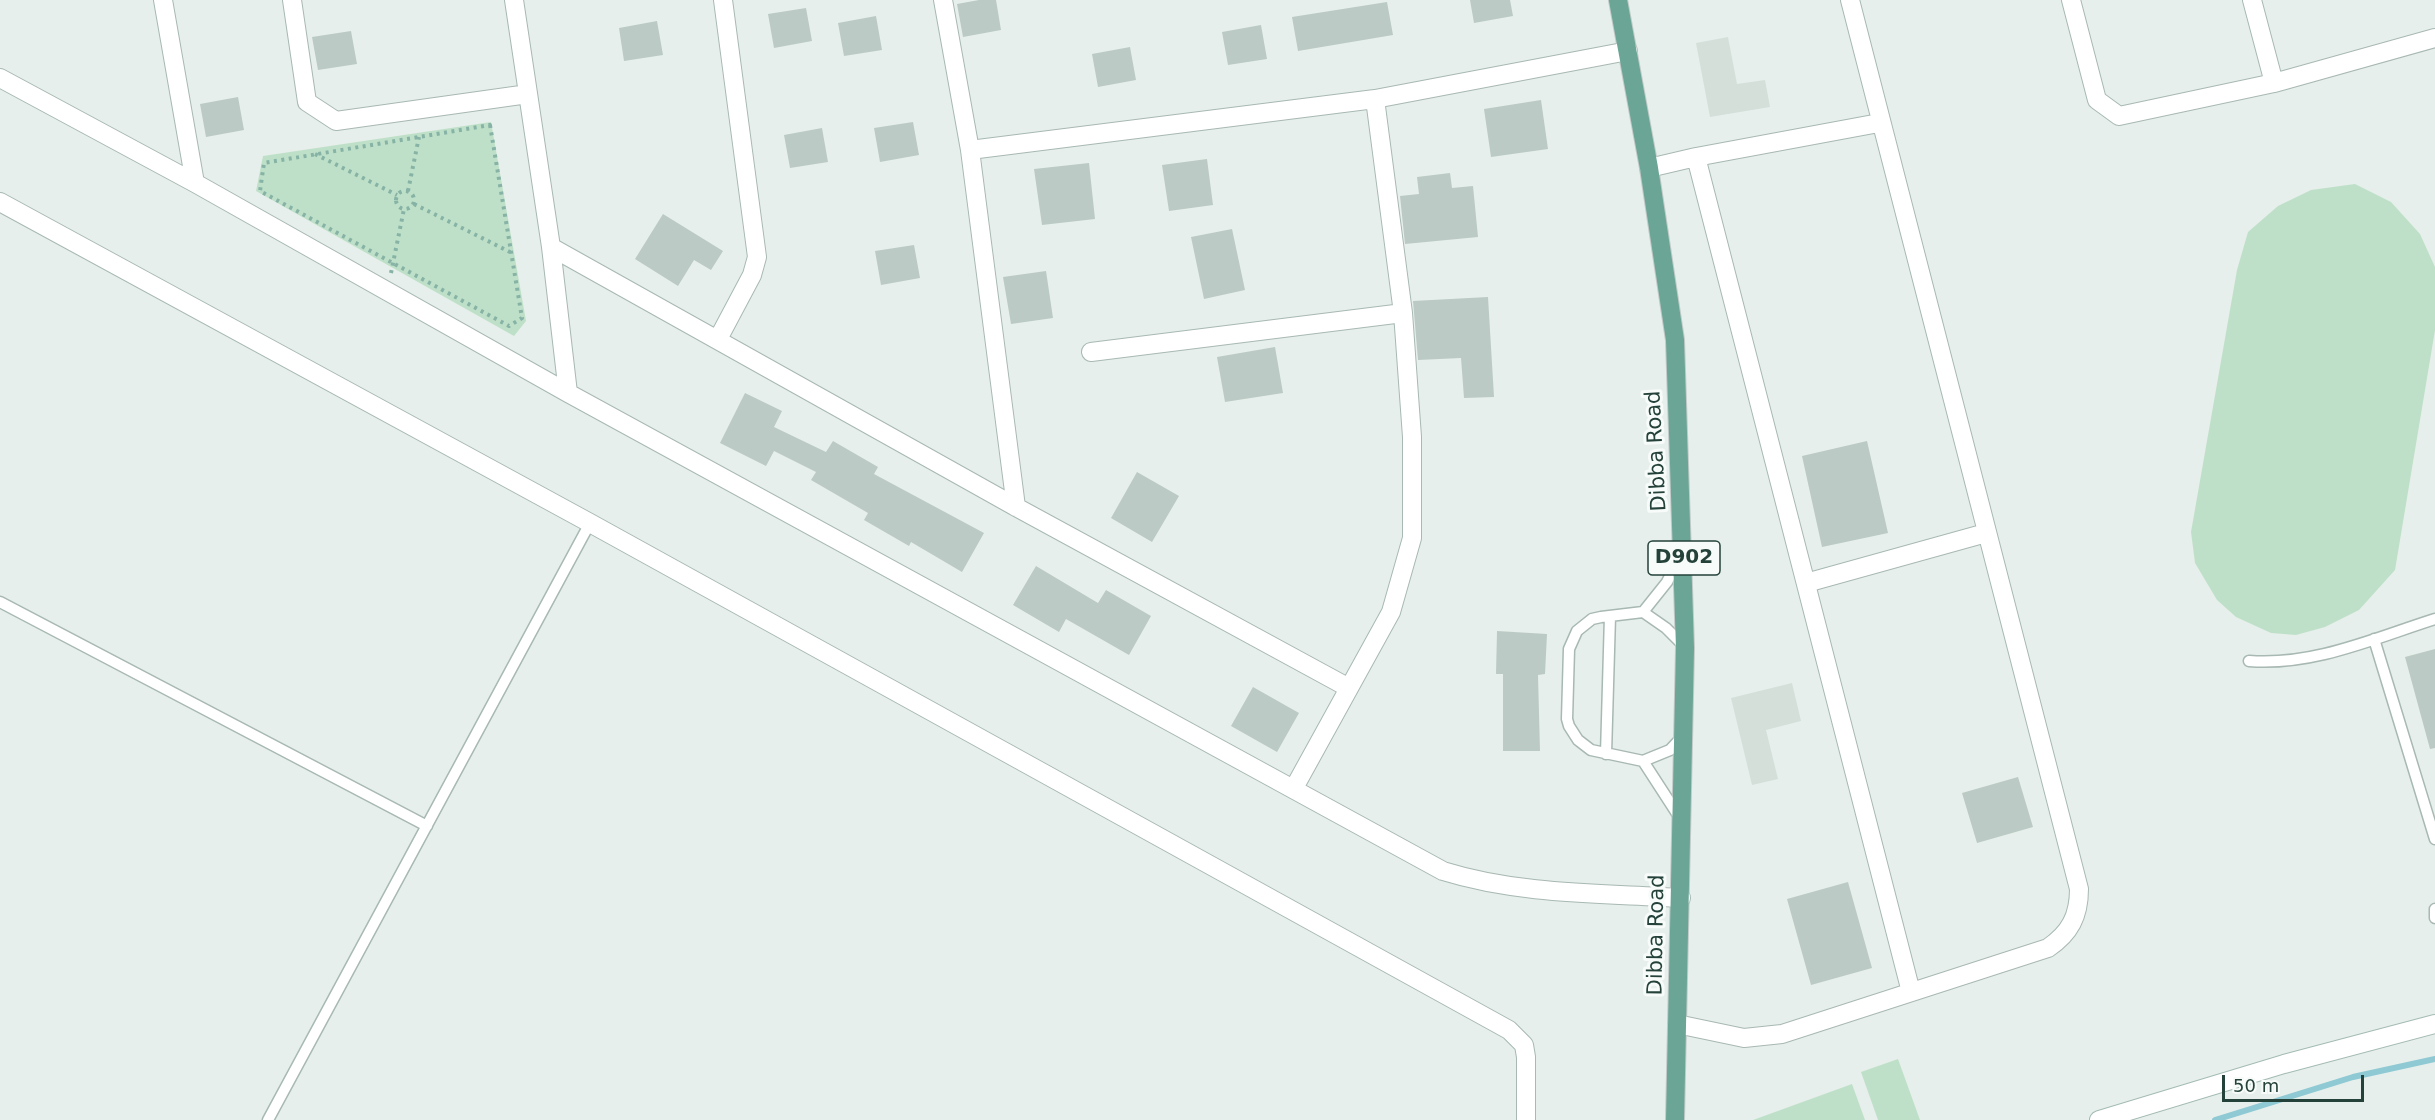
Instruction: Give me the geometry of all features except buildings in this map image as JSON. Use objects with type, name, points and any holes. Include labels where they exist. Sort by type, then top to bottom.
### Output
[{"type":"main road","name":"Dibba Road","points":[[1618,0],[1649,168],[1675,340],[1684,546],[1685,648],[1681,821],[1682,898],[1675,1120]]},
{"type":"street","points":[[163,0],[195,183]]},
{"type":"street","points":[[292,0],[307,102],[336,121],[528,94]]},
{"type":"street","points":[[514,0],[551,247],[568,393]]},
{"type":"street","points":[[718,339],[752,275],[757,257],[723,0]]},
{"type":"street","points":[[943,0],[970,150],[1016,507]]},
{"type":"street","points":[[1677,1024],[1744,1038],[1765,1038],[2048,948],[2062,938],[2074,922],[2079,907],[2079,889],[1879,123],[1850,0]]},
{"type":"street","points":[[2071,0],[2097,100],[2119,116],[2130,116],[2274,83],[2435,38]]},
{"type":"street","points":[[2252,0],[2274,83]]},
{"type":"street","points":[[970,150],[1375,99],[1628,51]]},
{"type":"street","points":[[0,78],[195,183],[568,393],[1443,871],[1477,882],[1514,888],[1682,898]]},
{"type":"street","points":[[1294,788],[1391,612],[1412,538],[1412,438],[1403,313],[1375,99]]},
{"type":"street","points":[[1649,168],[1879,123]]},
{"type":"street","points":[[1696,157],[1911,992]]},
{"type":"street","points":[[0,202],[590,523],[1509,1030],[1524,1045],[1526,1120]]},
{"type":"street","points":[[551,247],[1016,507],[1349,688]]},
{"type":"street","points":[[1091,352],[1403,313]]},
{"type":"street","points":[[1806,583],[1986,534]]},
{"type":"street","points":[[2099,1120],[2284,1064],[2435,1024]]},
{"type":"lane","points":[[268,1120],[590,523]]},
{"type":"lane","points":[[1643,612],[1667,582],[1684,546]]},
{"type":"lane","points":[[0,602],[427,826]]},
{"type":"lane","points":[[1684,736],[1670,750],[1642,761],[1606,754],[1584,745],[1569,726],[1567,718],[1569,649],[1572,639],[1584,624],[1592,619],[1643,612],[1666,628],[1685,648]]},
{"type":"lane","points":[[1606,754],[1610,616]]},
{"type":"lane","points":[[2249,661],[2301,660],[2435,619]]},
{"type":"lane","points":[[2374,639],[2435,838]]},
{"type":"lane","points":[[1642,761],[1681,821]]},
{"type":"lane","points":[[2435,909],[2435,918]]},
{"type":"path","points":[[490,125],[522,318],[509,327],[260,191],[264,163],[315,154],[490,125]]},
{"type":"path","points":[[408,191],[419,137]]},
{"type":"path","points":[[315,154],[397,195]]},
{"type":"path","points":[[404,209],[396,202],[397,195],[402,191],[408,191],[414,196],[414,204]]},
{"type":"path","points":[[414,204],[511,252]]},
{"type":"path","points":[[404,209],[414,204]]},
{"type":"path","points":[[387,291],[404,209]]},
{"type":"shaded area","points":[[1728,37],[1737,84],[1765,80],[1770,107],[1710,117],[1696,43]]},
{"type":"shaded area","points":[[1792,683],[1801,721],[1766,730],[1778,779],[1752,785],[1731,698]]},
{"type":"green space","points":[[491,122],[526,321],[514,336],[256,191],[263,156]]},
{"type":"green space","points":[[2355,184],[2391,202],[2420,234],[2435,267],[2435,330],[2395,570],[2359,610],[2325,627],[2296,635],[2271,633],[2236,617],[2217,600],[2195,563],[2191,532],[2237,270],[2248,232],[2278,206],[2311,190]]},
{"type":"green space","points":[[1898,1059],[1920,1120],[1878,1120],[1861,1072]]},
{"type":"green space","points":[[1852,1084],[1865,1120],[1753,1120]]},
{"type":"waterway","points":[[2215,1120],[2353,1077],[2435,1059]]}]
